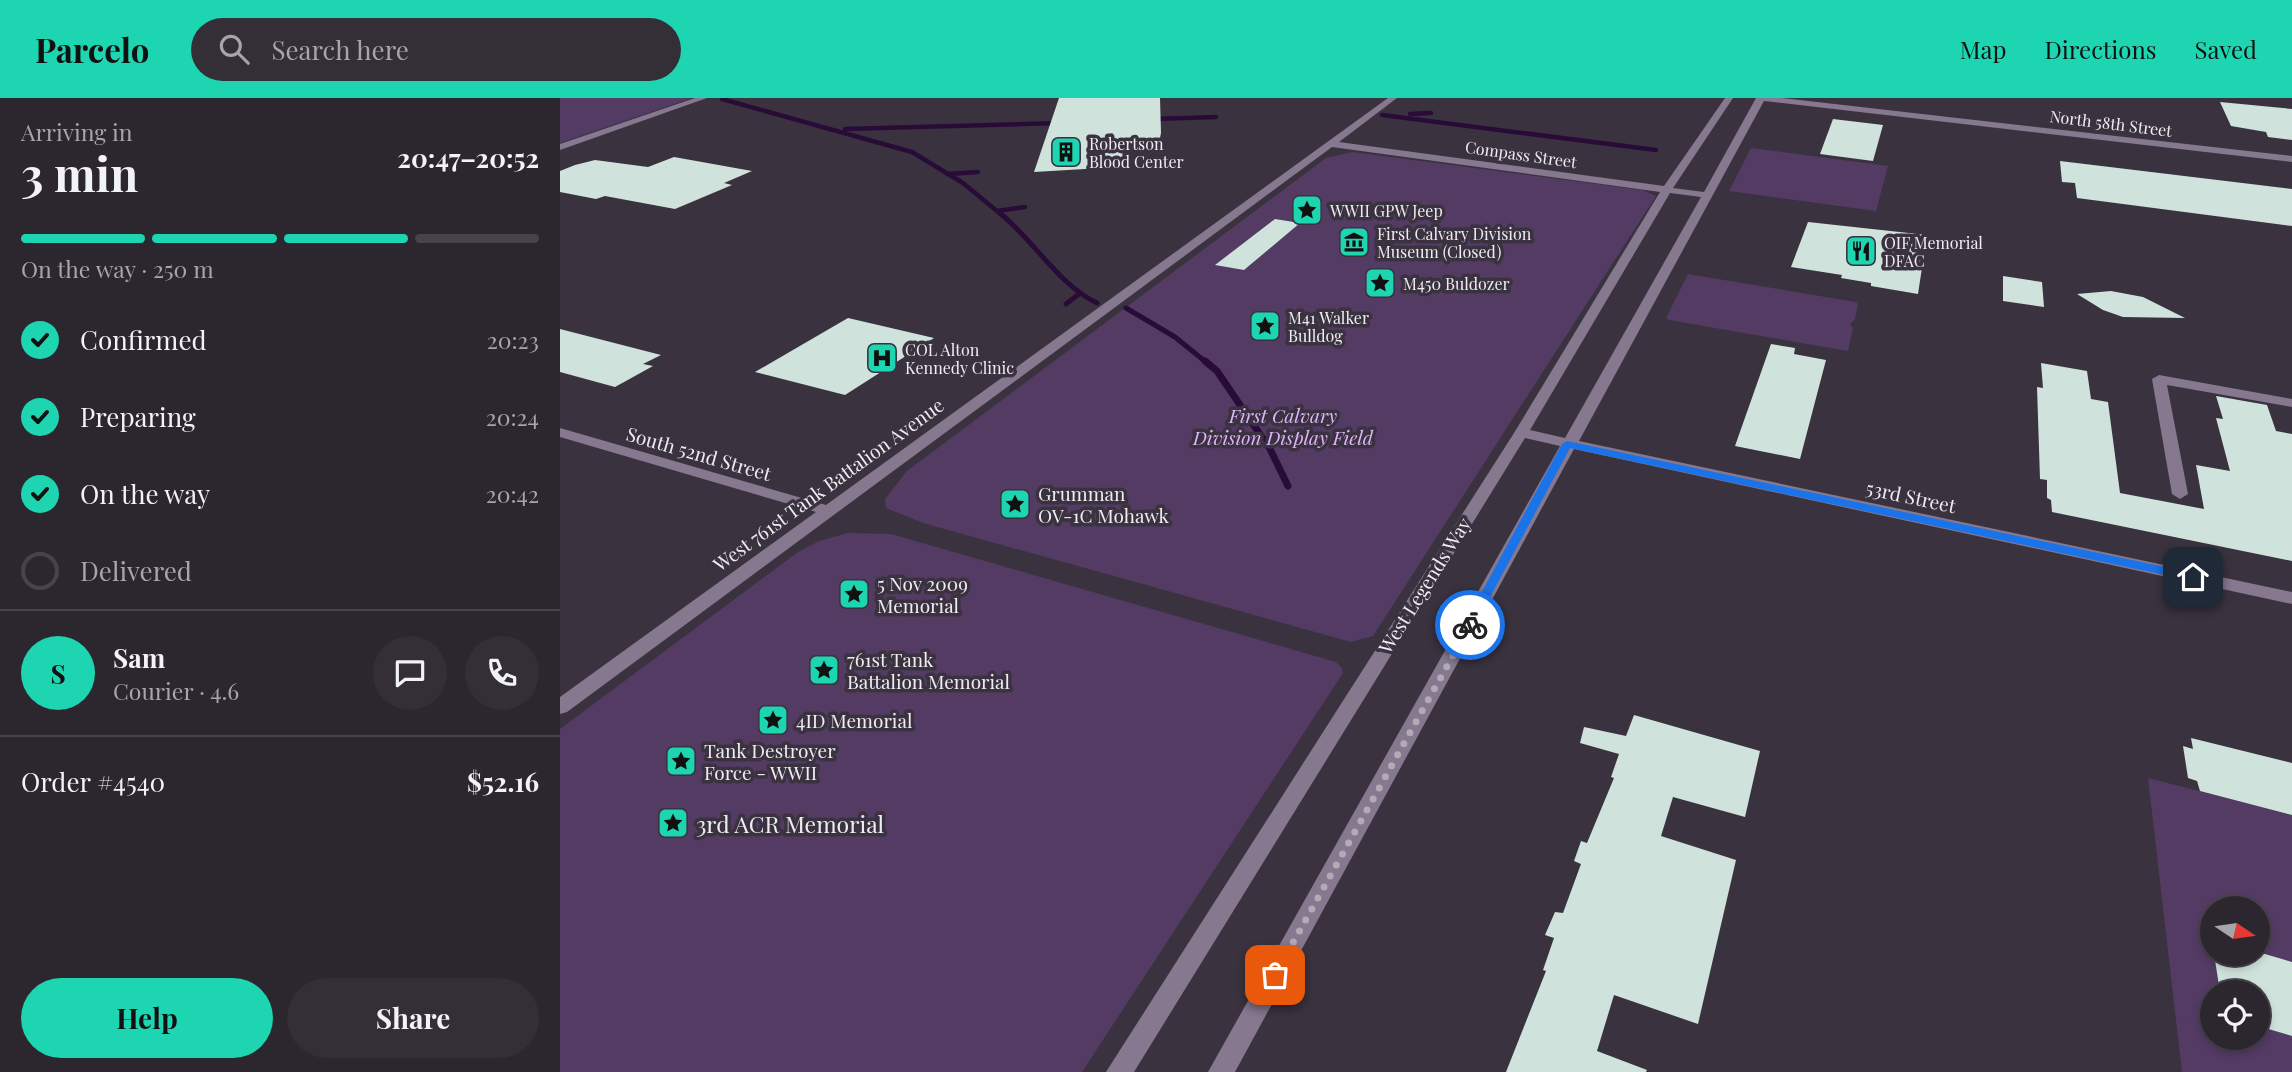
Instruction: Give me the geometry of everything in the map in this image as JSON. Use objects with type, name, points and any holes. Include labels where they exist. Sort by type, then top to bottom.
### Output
[{"type":"street","points":[[560,147],[703,98]]},
{"type":"street","name":"West 761st Tank Battalion Avenue","points":[[560,707],[1393,98]]},
{"type":"street","name":"West Legends Way","points":[[1119,1072],[1521,433],[1667,189],[1730,98]]},
{"type":"street","points":[[1221,1072],[1761,98]]},
{"type":"street","name":"North 58th Street","points":[[1761,98],[2292,159]]},
{"type":"street","name":"Compass Street","points":[[1332,144],[1705,195]]},
{"type":"street","points":[[2180,494],[2159,379],[2292,403]]},
{"type":"street","name":"South 52nd Street","points":[[560,432],[827,510]]},
{"type":"street","name":"53rd Street","points":[[1521,433],[2292,598]]},
{"type":"green space","points":[[560,98],[692,98],[560,143]]},
{"type":"green space","points":[[1751,148],[1888,166],[1876,211],[1729,191]]},
{"type":"green space","name":"First Calvary Division Display Field","points":[[1352,152],[1642,190],[1656,196],[1373,636],[1351,642],[923,523],[886,508],[885,499],[907,471],[1326,158]]},
{"type":"green space","points":[[1688,274],[1856,302],[1858,304],[1855,319],[1850,324],[1853,328],[1848,351],[1669,320],[1666,318]]},
{"type":"green space","points":[[848,533],[891,534],[1336,662],[1343,673],[1082,1072],[560,1072],[560,729],[798,552],[819,541]]},
{"type":"green space","points":[[2148,778],[2292,815],[2292,962],[2270,956],[2270,896],[2200,896],[2200,966],[2216,966],[2218,980],[2200,980],[2200,1050],[2270,1050],[2270,1030],[2292,1036],[2292,1072],[2182,1072]]},
{"type":"building","points":[[1059,98],[1160,98],[1161,133],[1158,147],[1130,149],[1126,158],[1102,168],[1034,172]]},
{"type":"building","points":[[2220,102],[2292,109],[2292,140],[2268,137],[2266,132],[2231,126]]},
{"type":"building","points":[[1833,119],[1883,125],[1873,161],[1820,154]]},
{"type":"building","points":[[674,157],[752,171],[724,183],[732,185],[675,209],[605,196],[596,199],[560,192],[560,171],[575,165],[595,160],[648,167]]},
{"type":"building","points":[[2060,161],[2292,189],[2292,226],[2077,198],[2075,183],[2062,182]]},
{"type":"building","points":[[1275,219],[1300,223],[1244,270],[1215,265]]},
{"type":"building","name":"OIF Memorial DFAC","points":[[1808,222],[1927,235],[1918,294],[1871,286],[1871,283],[1841,278],[1842,275],[1791,267]]},
{"type":"building","points":[[2003,276],[2042,282],[2044,307],[2003,301]]},
{"type":"building","points":[[2111,291],[2143,297],[2185,318],[2123,317],[2103,310],[2077,294]]},
{"type":"building","name":"COL Alton Kennedy Clinic","points":[[848,318],[934,338],[845,395],[755,372]]},
{"type":"building","points":[[560,329],[661,355],[643,364],[653,366],[615,387],[560,372]]},
{"type":"building","points":[[1771,344],[1795,348],[1794,354],[1826,360],[1800,459],[1735,446]]},
{"type":"building","points":[[2041,363],[2087,371],[2091,399],[2108,402],[2120,493],[2204,509],[2196,465],[2230,471],[2216,418],[2223,419],[2216,396],[2267,405],[2276,431],[2292,434],[2292,561],[2052,512],[2051,500],[2047,498],[2047,480],[2040,479],[2037,387],[2043,388]]},
{"type":"building","points":[[1634,715],[1760,751],[1745,817],[1673,797],[1661,836],[1736,860],[1698,1024],[1614,995],[1597,1051],[1647,1070],[1646,1072],[1506,1072],[1546,971],[1543,970],[1554,938],[1545,935],[1555,912],[1563,913],[1581,864],[1574,861],[1581,841],[1587,843],[1614,778],[1611,777],[1619,754],[1580,743],[1584,727],[1626,736]]},
{"type":"building","points":[[2191,738],[2292,763],[2292,815],[2200,791],[2197,781],[2188,778],[2183,746],[2193,749]]},
{"type":"building","points":[[2270,955],[2292,962],[2292,1036],[2270,1030],[2270,980],[2218,980],[2216,966],[2270,966]]},
{"type":"waterway","points":[[722,99],[912,152],[948,174]]},
{"type":"waterway","points":[[1410,114],[1431,113]]},
{"type":"waterway","points":[[1382,115],[1656,150]]},
{"type":"waterway","points":[[1153,119],[1216,117]]},
{"type":"waterway","points":[[845,129],[1059,123]]},
{"type":"waterway","points":[[948,174],[978,172]]},
{"type":"waterway","points":[[948,174],[1003,216]]},
{"type":"waterway","points":[[997,211],[1025,207]]},
{"type":"waterway","points":[[1001,214],[1059,274],[1083,295],[1097,303]]},
{"type":"waterway","points":[[1066,304],[1079,294]]},
{"type":"waterway","points":[[1126,308],[1175,337],[1207,363]]},
{"type":"waterway","points":[[1205,361],[1217,371],[1270,449],[1288,486]]},
{"type":"way so far","points":[[1275,975],[1470,625]]},
{"type":"place","name":"Robertson Blood Center","points":[[1066,152]]},
{"type":"place","name":"WWII GPW Jeep","points":[[1307,210]]},
{"type":"place","name":"First Calvary Division Museum (Closed)","points":[[1354,242]]},
{"type":"place","name":"OIF Memorial DFAC","points":[[1861,251]]},
{"type":"place","name":"M450 Buldozer","points":[[1380,283]]},
{"type":"place","name":"M41 Walker Bulldog","points":[[1265,326]]},
{"type":"place","name":"COL Alton Kennedy Clinic","points":[[882,358]]},
{"type":"place","name":"Grumman OV-1C Mohawk","points":[[1015,504]]},
{"type":"place","name":"5 Nov 2009 Memorial","points":[[854,594]]},
{"type":"place","name":"761st Tank Battalion Memorial","points":[[824,670]]},
{"type":"place","name":"4ID Memorial","points":[[773,720]]},
{"type":"place","name":"Tank Destroyer Force - WWII","points":[[681,761]]},
{"type":"place","name":"3rd ACR Memorial","points":[[673,823]]},
{"type":"route","points":[[1470,625],[1567,444],[2193,577]]}]
